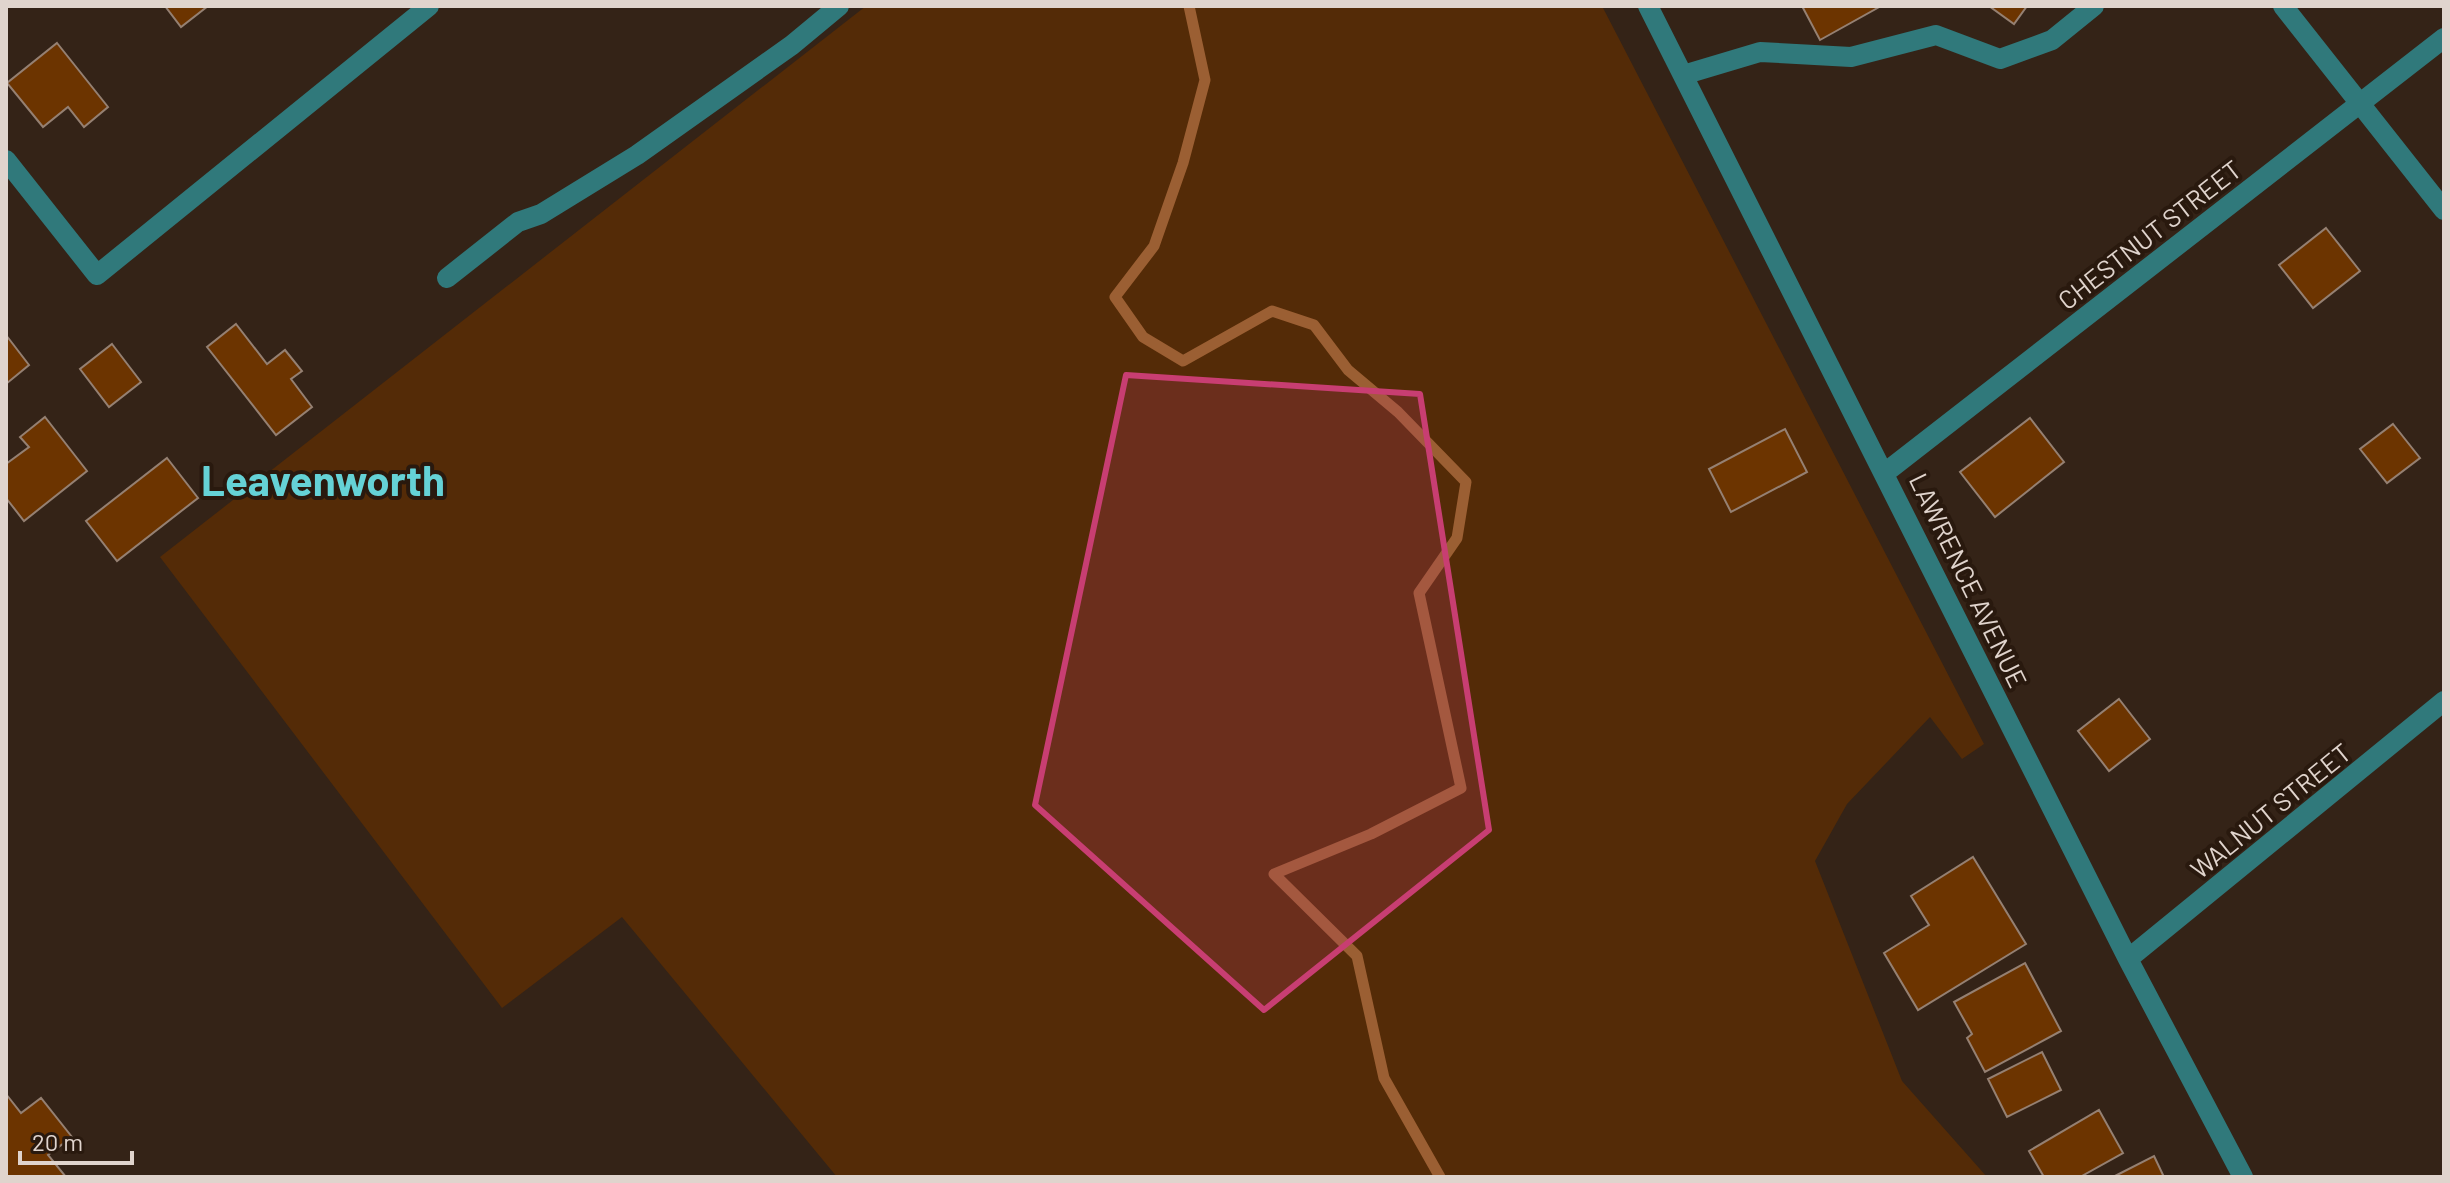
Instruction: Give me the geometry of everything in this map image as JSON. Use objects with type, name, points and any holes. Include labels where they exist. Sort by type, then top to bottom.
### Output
[{"type":"street","points":[[6,160],[97,275],[429,6]]},
{"type":"street","points":[[447,278],[518,222],[541,214],[637,155],[792,45],[839,6]]},
{"type":"street","name":"LAWRENCE AVENUE","points":[[1648,6],[1886,472],[2128,959],[2243,1177]]},
{"type":"street","points":[[1683,75],[1760,52],[1851,57],[1936,35],[2000,59],[2052,40],[2094,6]]},
{"type":"street","points":[[2283,6],[2444,210]]},
{"type":"street","name":"CHESTNUT STREET","points":[[1886,472],[2444,38]]},
{"type":"street","name":"WALNUT STREET","points":[[2128,959],[2444,701]]},
{"type":"highlighted area","points":[[1126,375],[1420,394],[1489,830],[1264,1010],[1035,805]]},
{"type":"shaded area","points":[[866,6],[1602,6],[1984,744],[1962,759],[1930,717],[1847,804],[1815,861],[1902,1081],[1987,1177],[837,1177],[622,917],[502,1008],[160,557]]},
{"type":"building","points":[[165,6],[208,6],[181,27]]},
{"type":"building","points":[[1802,6],[1881,6],[1820,40]]},
{"type":"building","points":[[1989,6],[2027,6],[2014,24]]},
{"type":"building","points":[[57,43],[108,107],[84,127],[68,107],[43,127],[7,83]]},
{"type":"building","points":[[2326,228],[2360,271],[2313,308],[2279,265]]},
{"type":"building","points":[[236,324],[267,364],[285,350],[302,371],[291,379],[312,407],[276,435],[207,347]]},
{"type":"building","points":[[6,335],[29,365],[6,384]]},
{"type":"building","points":[[112,344],[141,382],[109,407],[80,369]]},
{"type":"building","points":[[45,417],[87,471],[24,521],[6,498],[6,464],[29,447],[20,437]]},
{"type":"building","points":[[2030,418],[2064,462],[1995,517],[1960,472]]},
{"type":"building","points":[[2393,424],[2420,458],[2387,483],[2360,449]]},
{"type":"building","points":[[1785,429],[1807,472],[1731,512],[1709,469]]},
{"type":"building","points":[[167,458],[198,498],[117,561],[86,521]]},
{"type":"building","points":[[2119,699],[2150,739],[2109,771],[2078,731]]},
{"type":"building","points":[[1973,857],[2026,944],[1918,1010],[1884,953],[1929,925],[1911,896]]},
{"type":"building","points":[[2025,963],[2061,1031],[1985,1072],[1967,1038],[1972,1034],[1954,1002]]},
{"type":"building","points":[[2042,1052],[2061,1090],[2007,1117],[1988,1079]]},
{"type":"building","points":[[6,1094],[21,1113],[41,1098],[72,1137],[48,1155],[66,1177],[6,1177]]},
{"type":"building","points":[[2099,1110],[2123,1153],[2080,1177],[2044,1177],[2029,1151]]},
{"type":"building","points":[[2154,1156],[2164,1177],[2113,1177]]},
{"type":"waterway","points":[[1189,6],[1205,80],[1183,163],[1154,246],[1115,297],[1143,337],[1183,361],[1272,311],[1314,325],[1348,370],[1398,412],[1466,482],[1457,538],[1419,593],[1461,788],[1371,834],[1274,874],[1357,956],[1384,1078],[1440,1177]]},
{"type":"district","name":"Leavenworth","points":[[323,479]]}]
